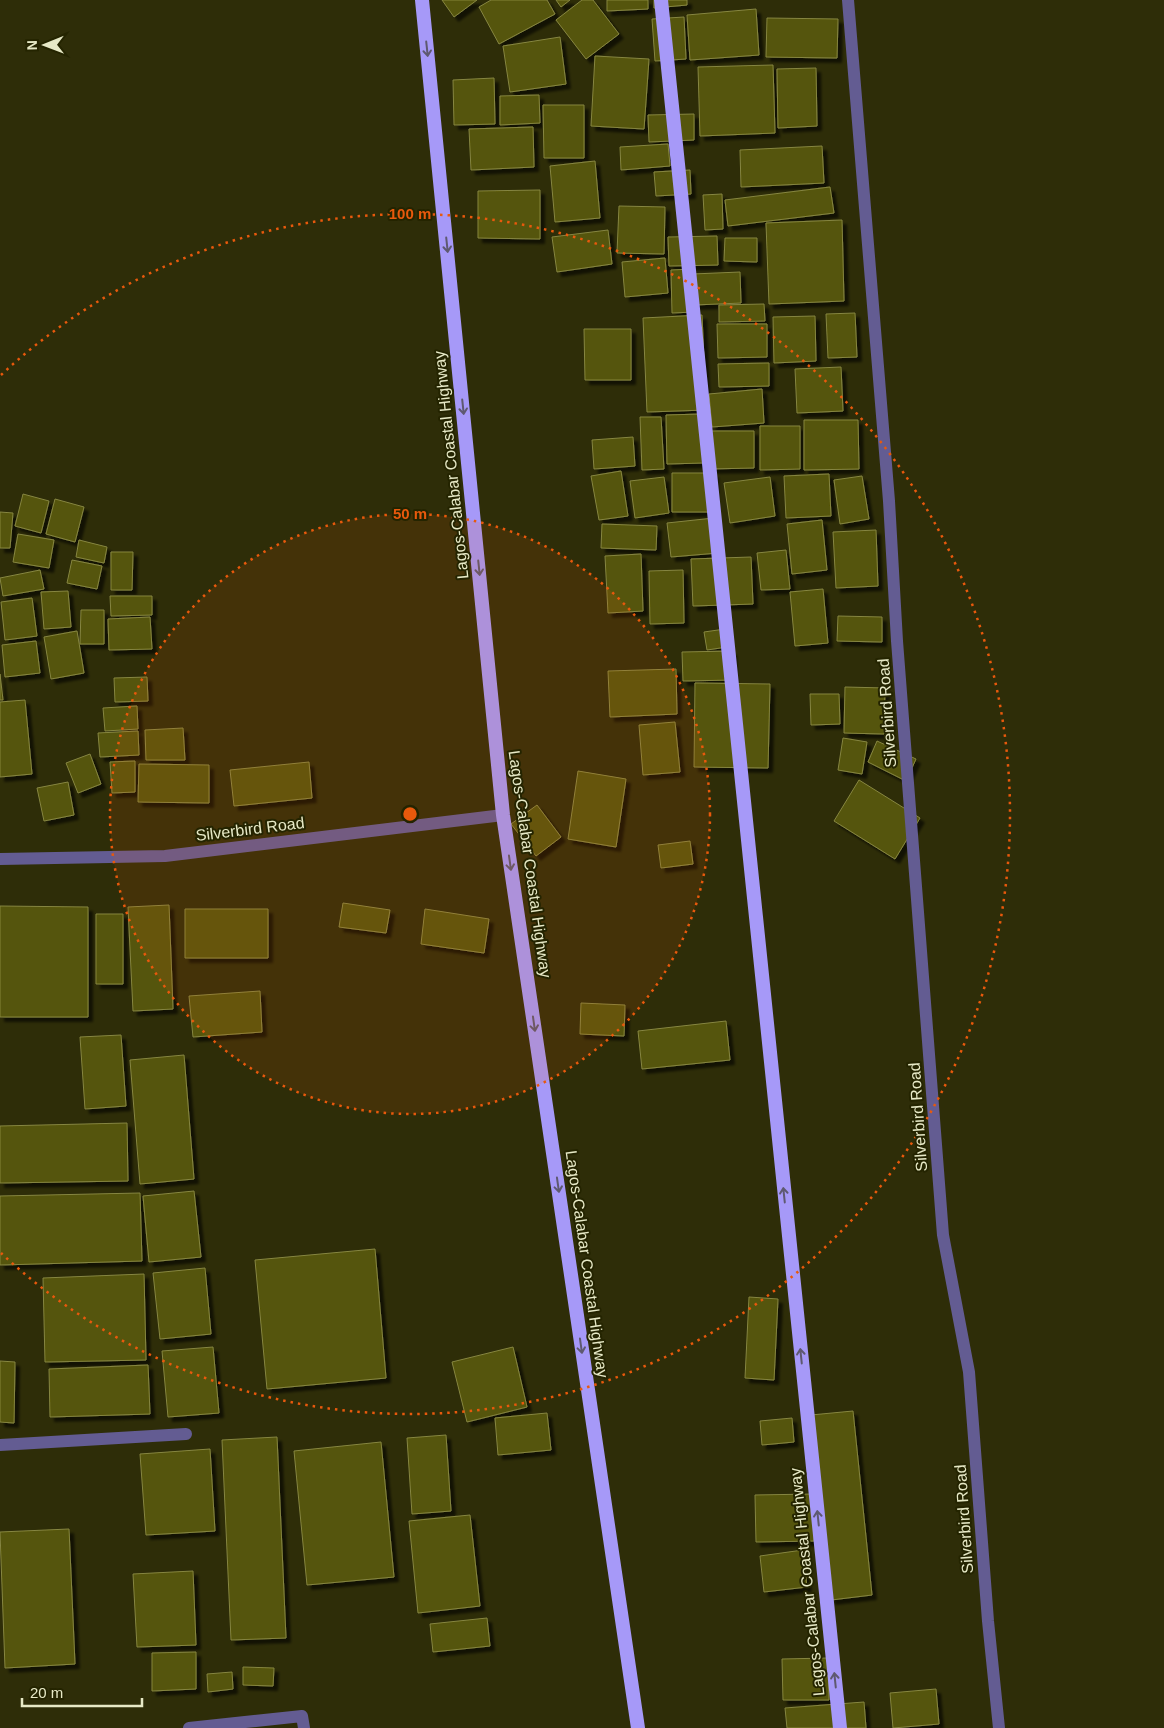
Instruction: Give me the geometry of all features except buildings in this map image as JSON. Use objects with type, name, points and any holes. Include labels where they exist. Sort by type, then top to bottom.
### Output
[{"type":"highway","name":"Lagos-Calabar Coastal Highway","points":[[422,0],[503,815],[638,1728]]},
{"type":"highway","name":"Lagos-Calabar Coastal Highway","points":[[661,0],[840,1728]]},
{"type":"street","name":"Silverbird Road","points":[[848,0],[889,501],[897,641],[943,1235],[968,1372],[988,1621],[999,1728]]},
{"type":"street","name":"Silverbird Road","points":[[0,859],[165,856],[503,815]]},
{"type":"street","points":[[0,1446],[186,1434]]},
{"type":"street","points":[[188,1728],[302,1716],[304,1728]]}]
